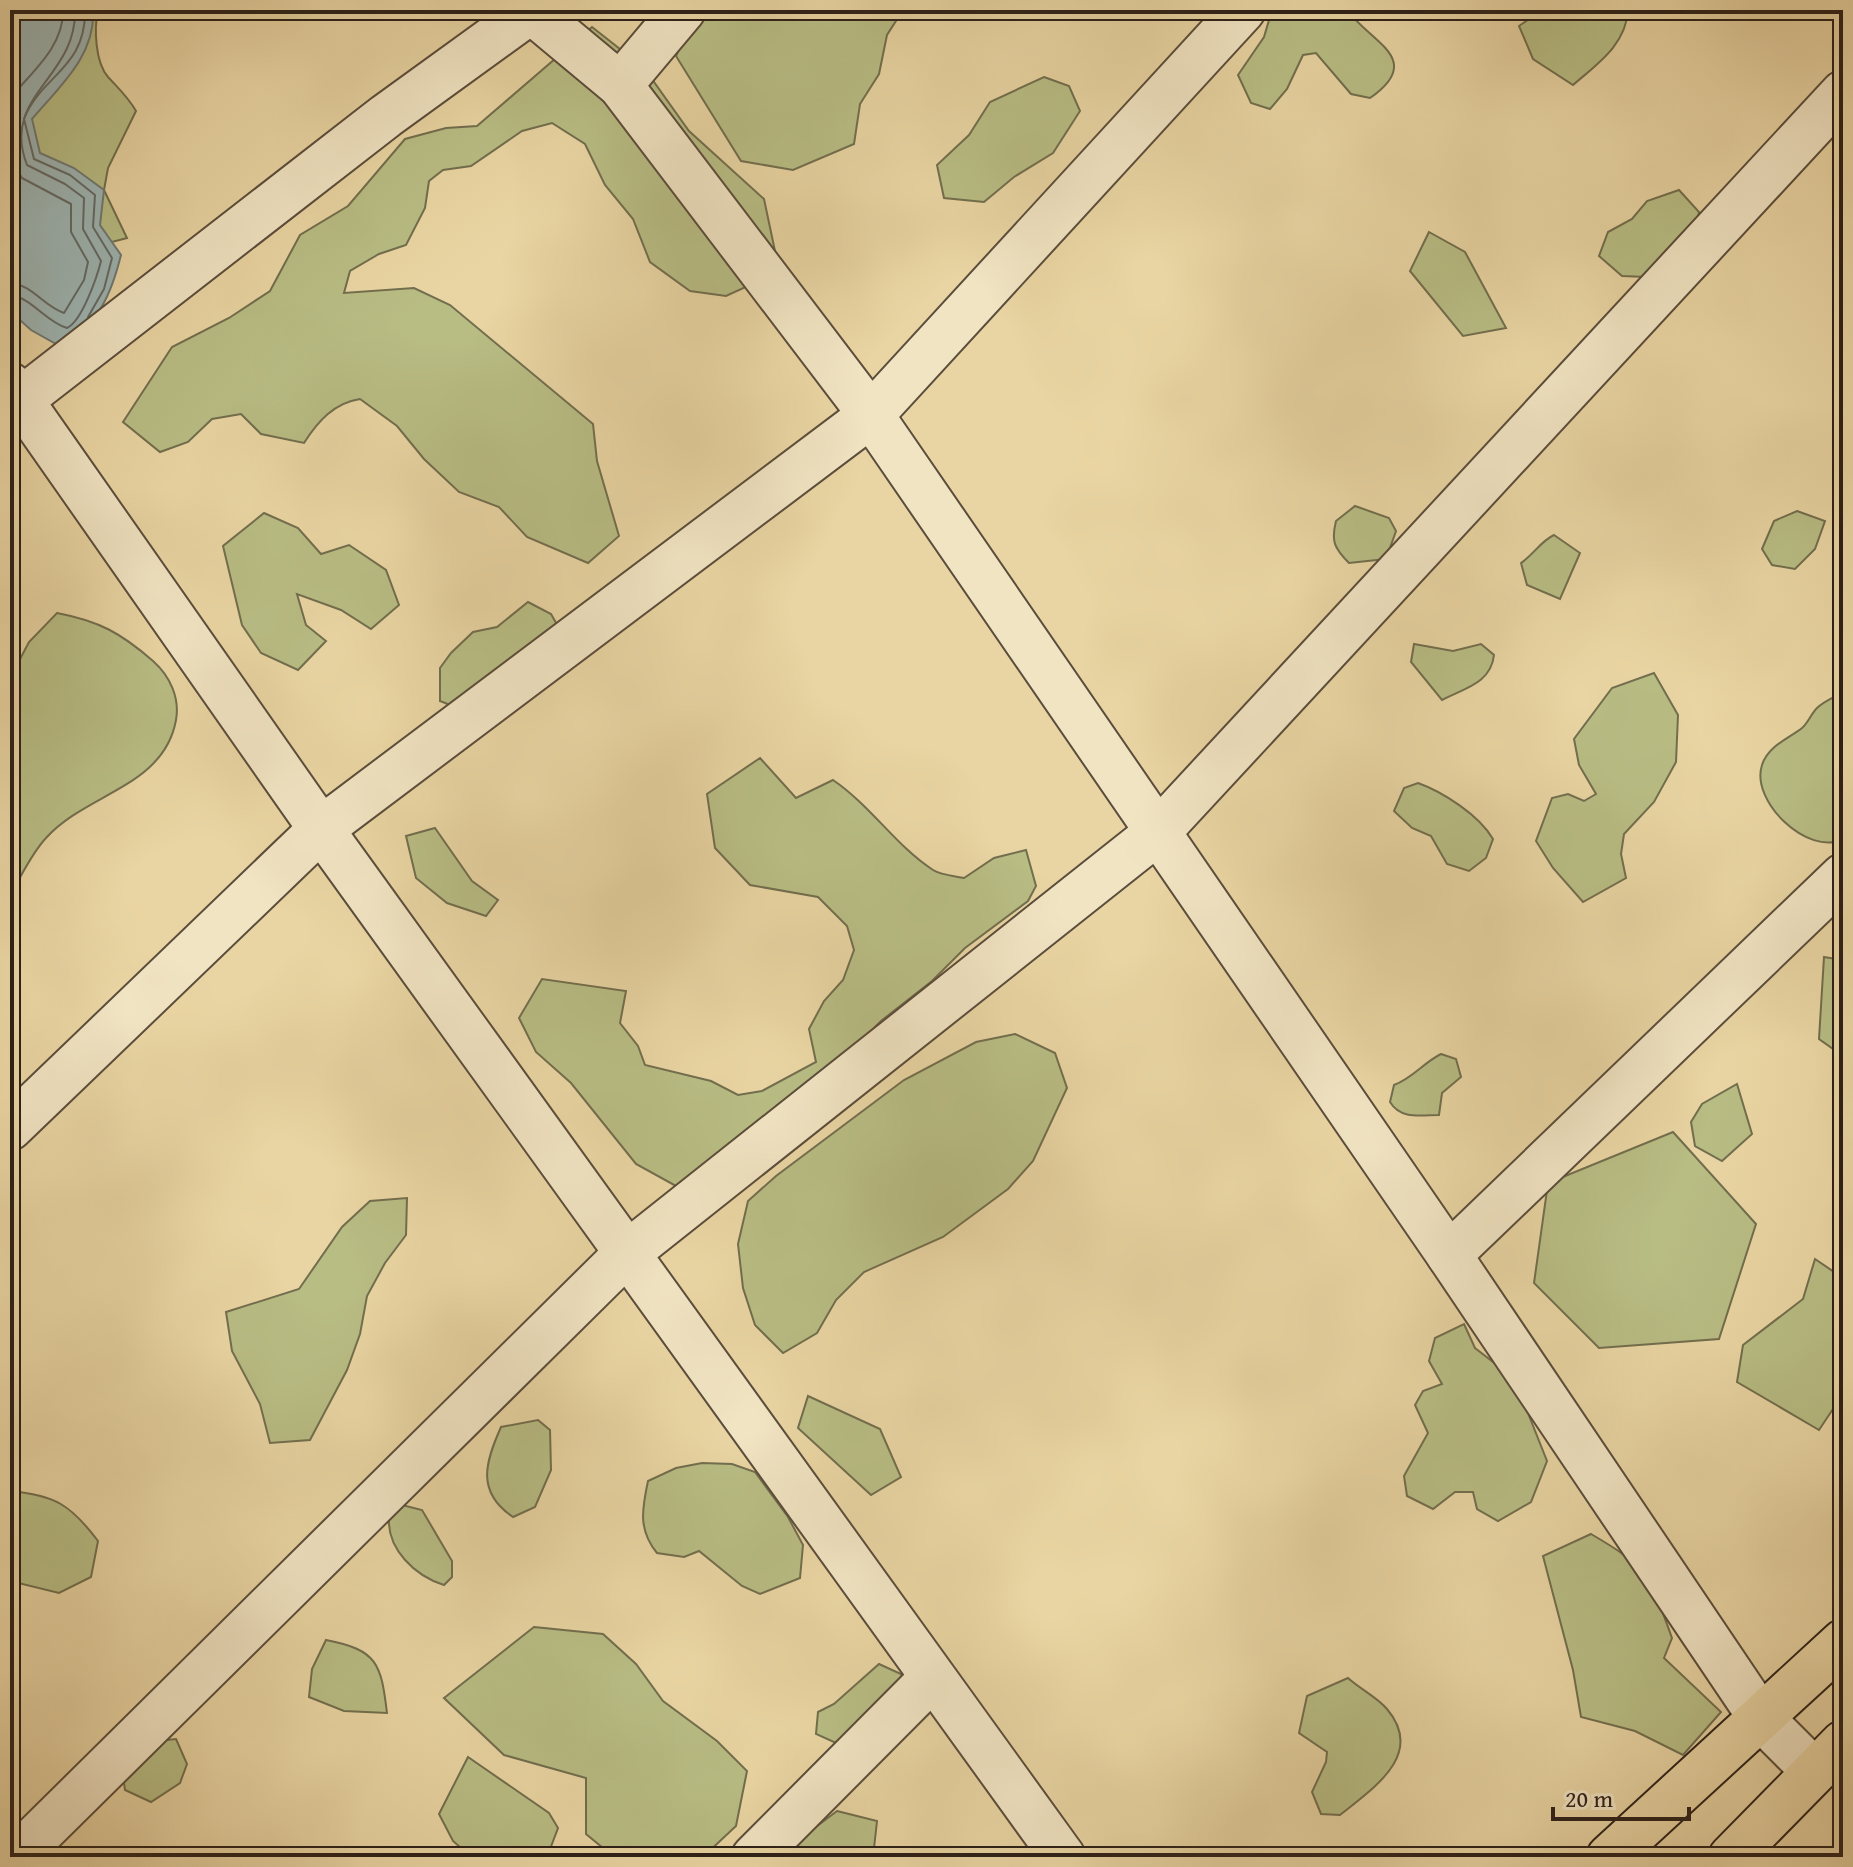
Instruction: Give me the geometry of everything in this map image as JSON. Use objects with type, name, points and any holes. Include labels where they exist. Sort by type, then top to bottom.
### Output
[{"type":"main road","points":[[1609,1857],[1843,1642]]},
{"type":"main road","points":[[1731,1857],[1828,1757]]},
{"type":"street","points":[[1063,1857],[625,1255],[13,397],[530,10],[620,85],[871,415],[1449,1255],[1761,1718],[1828,1757]]},
{"type":"street","points":[[620,85],[683,10]]},
{"type":"street","points":[[10,1128],[321,829],[871,415],[1243,10]]},
{"type":"street","points":[[16,1857],[625,1255],[1158,832],[1843,93]]},
{"type":"street","points":[[1449,1255],[1843,876]]},
{"type":"street","points":[[754,1857],[931,1679]]},
{"type":"green space","points":[[10,10],[98,10],[96,35],[100,63],[136,111],[108,168],[104,190],[127,238],[112,242],[79,218],[36,205]]},
{"type":"green space","points":[[696,10],[903,10],[887,35],[879,74],[860,104],[854,144],[793,170],[741,161],[676,56]]},
{"type":"green space","points":[[1272,10],[1347,10],[1388,51],[1393,61],[1393,72],[1386,84],[1370,98],[1351,94],[1316,53],[1303,55],[1287,89],[1270,109],[1251,103],[1238,75],[1264,37]]},
{"type":"green space","points":[[1542,10],[1628,10],[1616,44],[1573,85],[1533,59],[1519,26]]},
{"type":"green space","points":[[592,27],[644,68],[689,131],[764,199],[775,251],[748,286],[726,296],[690,291],[650,262],[633,219],[605,185],[585,144],[552,123],[522,131],[471,166],[443,170],[429,181],[425,208],[406,245],[379,254],[350,271],[344,293],[414,288],[450,305],[593,424],[597,461],[619,536],[588,563],[527,537],[499,507],[459,492],[424,459],[397,426],[360,399],[342,404],[328,414],[304,443],[261,434],[241,414],[212,419],[188,442],[160,452],[123,422],[172,347],[229,318],[270,291],[300,235],[348,206],[405,139],[446,128],[477,126]]},
{"type":"green space","points":[[1044,77],[1069,86],[1080,111],[1053,153],[1014,177],[984,202],[944,198],[937,165],[969,135],[990,102]]},
{"type":"green space","points":[[1679,190],[1699,212],[1696,231],[1647,277],[1622,276],[1599,256],[1608,232],[1632,219],[1647,201]]},
{"type":"green space","points":[[1429,232],[1465,252],[1506,328],[1463,336],[1410,271]]},
{"type":"green space","points":[[1355,506],[1389,518],[1396,531],[1386,559],[1349,563],[1337,548],[1334,539],[1336,521]]},
{"type":"green space","points":[[1797,511],[1825,521],[1815,549],[1795,569],[1772,565],[1762,549],[1774,521]]},
{"type":"green space","points":[[264,513],[298,528],[321,554],[349,545],[386,570],[399,605],[371,629],[341,610],[297,594],[306,625],[326,641],[298,670],[261,653],[242,625],[223,546]]},
{"type":"green space","points":[[1554,535],[1580,553],[1560,599],[1527,585],[1521,563]]},
{"type":"green space","points":[[528,602],[551,614],[559,628],[463,710],[440,701],[440,668],[451,653],[473,632],[497,627]]},
{"type":"green space","points":[[57,613],[109,630],[153,661],[172,688],[176,720],[169,742],[140,775],[82,810],[46,838],[10,895],[10,678],[29,642]]},
{"type":"green space","points":[[1414,644],[1453,651],[1481,644],[1494,655],[1488,672],[1482,678],[1442,700],[1411,662]]},
{"type":"green space","points":[[1654,673],[1678,715],[1676,762],[1654,802],[1624,834],[1621,854],[1626,878],[1583,902],[1553,868],[1536,841],[1552,798],[1568,794],[1584,801],[1596,794],[1579,765],[1574,739],[1612,688]]},
{"type":"green space","points":[[1843,692],[1843,839],[1829,842],[1814,840],[1799,833],[1773,809],[1761,779],[1762,765],[1769,753],[1802,728],[1815,710]]},
{"type":"green space","points":[[760,758],[796,798],[833,780],[936,872],[964,878],[994,858],[1026,850],[1036,886],[1028,901],[965,948],[932,981],[881,1021],[820,1082],[780,1103],[707,1166],[676,1186],[636,1164],[571,1083],[536,1052],[519,1018],[542,979],[626,991],[620,1023],[638,1046],[645,1065],[711,1081],[738,1095],[762,1091],[816,1062],[809,1029],[824,1001],[843,980],[854,950],[847,926],[818,897],[750,885],[715,848],[707,794]]},
{"type":"green space","points":[[1418,783],[1460,805],[1479,821],[1493,839],[1486,858],[1469,871],[1447,864],[1431,836],[1412,828],[1394,811],[1404,788]]},
{"type":"green space","points":[[435,828],[472,881],[498,900],[486,916],[447,903],[416,878],[406,836]]},
{"type":"green space","points":[[1824,957],[1843,960],[1843,1056],[1819,1039]]},
{"type":"green space","points":[[1015,1034],[1055,1053],[1067,1088],[1033,1161],[1008,1189],[943,1237],[864,1272],[836,1300],[817,1333],[783,1353],[755,1325],[743,1288],[738,1244],[748,1201],[776,1176],[904,1080],[976,1042]]},
{"type":"green space","points":[[1441,1054],[1456,1059],[1461,1077],[1442,1093],[1439,1115],[1400,1112],[1390,1102],[1394,1085]]},
{"type":"green space","points":[[1737,1084],[1752,1134],[1722,1161],[1695,1146],[1691,1122],[1702,1104]]},
{"type":"green space","points":[[1673,1132],[1756,1224],[1719,1339],[1599,1348],[1534,1283],[1548,1183]]},
{"type":"green space","points":[[407,1198],[406,1235],[385,1263],[367,1296],[360,1334],[347,1370],[310,1440],[270,1443],[260,1404],[232,1351],[226,1312],[299,1289],[342,1227],[370,1201]]},
{"type":"green space","points":[[1815,1259],[1843,1278],[1843,1394],[1819,1430],[1737,1382],[1743,1345],[1803,1299]]},
{"type":"green space","points":[[1464,1324],[1475,1348],[1514,1378],[1547,1461],[1531,1502],[1498,1521],[1477,1509],[1473,1492],[1455,1492],[1433,1509],[1407,1496],[1404,1476],[1428,1433],[1415,1405],[1423,1391],[1442,1384],[1429,1361],[1435,1338]]},
{"type":"green space","points":[[808,1396],[880,1429],[901,1477],[871,1495],[798,1428]]},
{"type":"green space","points":[[538,1420],[550,1430],[551,1470],[535,1507],[513,1517],[493,1497],[489,1487],[487,1476],[491,1453],[501,1427]]},
{"type":"green space","points":[[702,1463],[732,1464],[755,1472],[788,1517],[803,1545],[800,1578],[760,1594],[742,1586],[699,1551],[684,1557],[657,1553],[647,1536],[643,1519],[648,1481],[676,1468]]},
{"type":"green space","points":[[10,1491],[50,1499],[79,1519],[98,1541],[91,1577],[59,1593],[10,1581]]},
{"type":"green space","points":[[402,1505],[422,1510],[452,1561],[452,1577],[444,1585],[413,1568],[398,1550],[389,1518]]},
{"type":"green space","points":[[1591,1534],[1626,1556],[1645,1576],[1672,1638],[1664,1658],[1721,1712],[1683,1755],[1635,1731],[1581,1717],[1573,1670],[1543,1556]]},
{"type":"green space","points":[[534,1627],[603,1634],[636,1664],[663,1701],[717,1741],[747,1771],[736,1826],[703,1857],[614,1857],[586,1834],[586,1778],[504,1755],[444,1698]]},
{"type":"green space","points":[[326,1640],[357,1649],[374,1662],[382,1682],[387,1713],[344,1711],[309,1697],[312,1669]]},
{"type":"green space","points":[[879,1664],[901,1674],[906,1686],[845,1747],[816,1734],[818,1712],[834,1704]]},
{"type":"green space","points":[[1348,1678],[1387,1709],[1397,1725],[1401,1741],[1391,1768],[1367,1793],[1340,1815],[1321,1814],[1312,1792],[1326,1762],[1327,1752],[1299,1733],[1307,1696]]},
{"type":"green space","points":[[176,1739],[187,1764],[180,1783],[151,1802],[125,1790],[123,1776],[140,1743]]},
{"type":"green space","points":[[468,1757],[549,1813],[558,1828],[547,1857],[471,1857],[453,1841],[439,1814]]},
{"type":"green space","points":[[837,1811],[877,1821],[873,1857],[776,1857]]},
{"type":"water","points":[[10,10],[93,10],[89,42],[82,56],[32,119],[40,153],[74,168],[104,190],[100,225],[121,255],[102,307],[65,349],[31,330],[10,311]]}]
